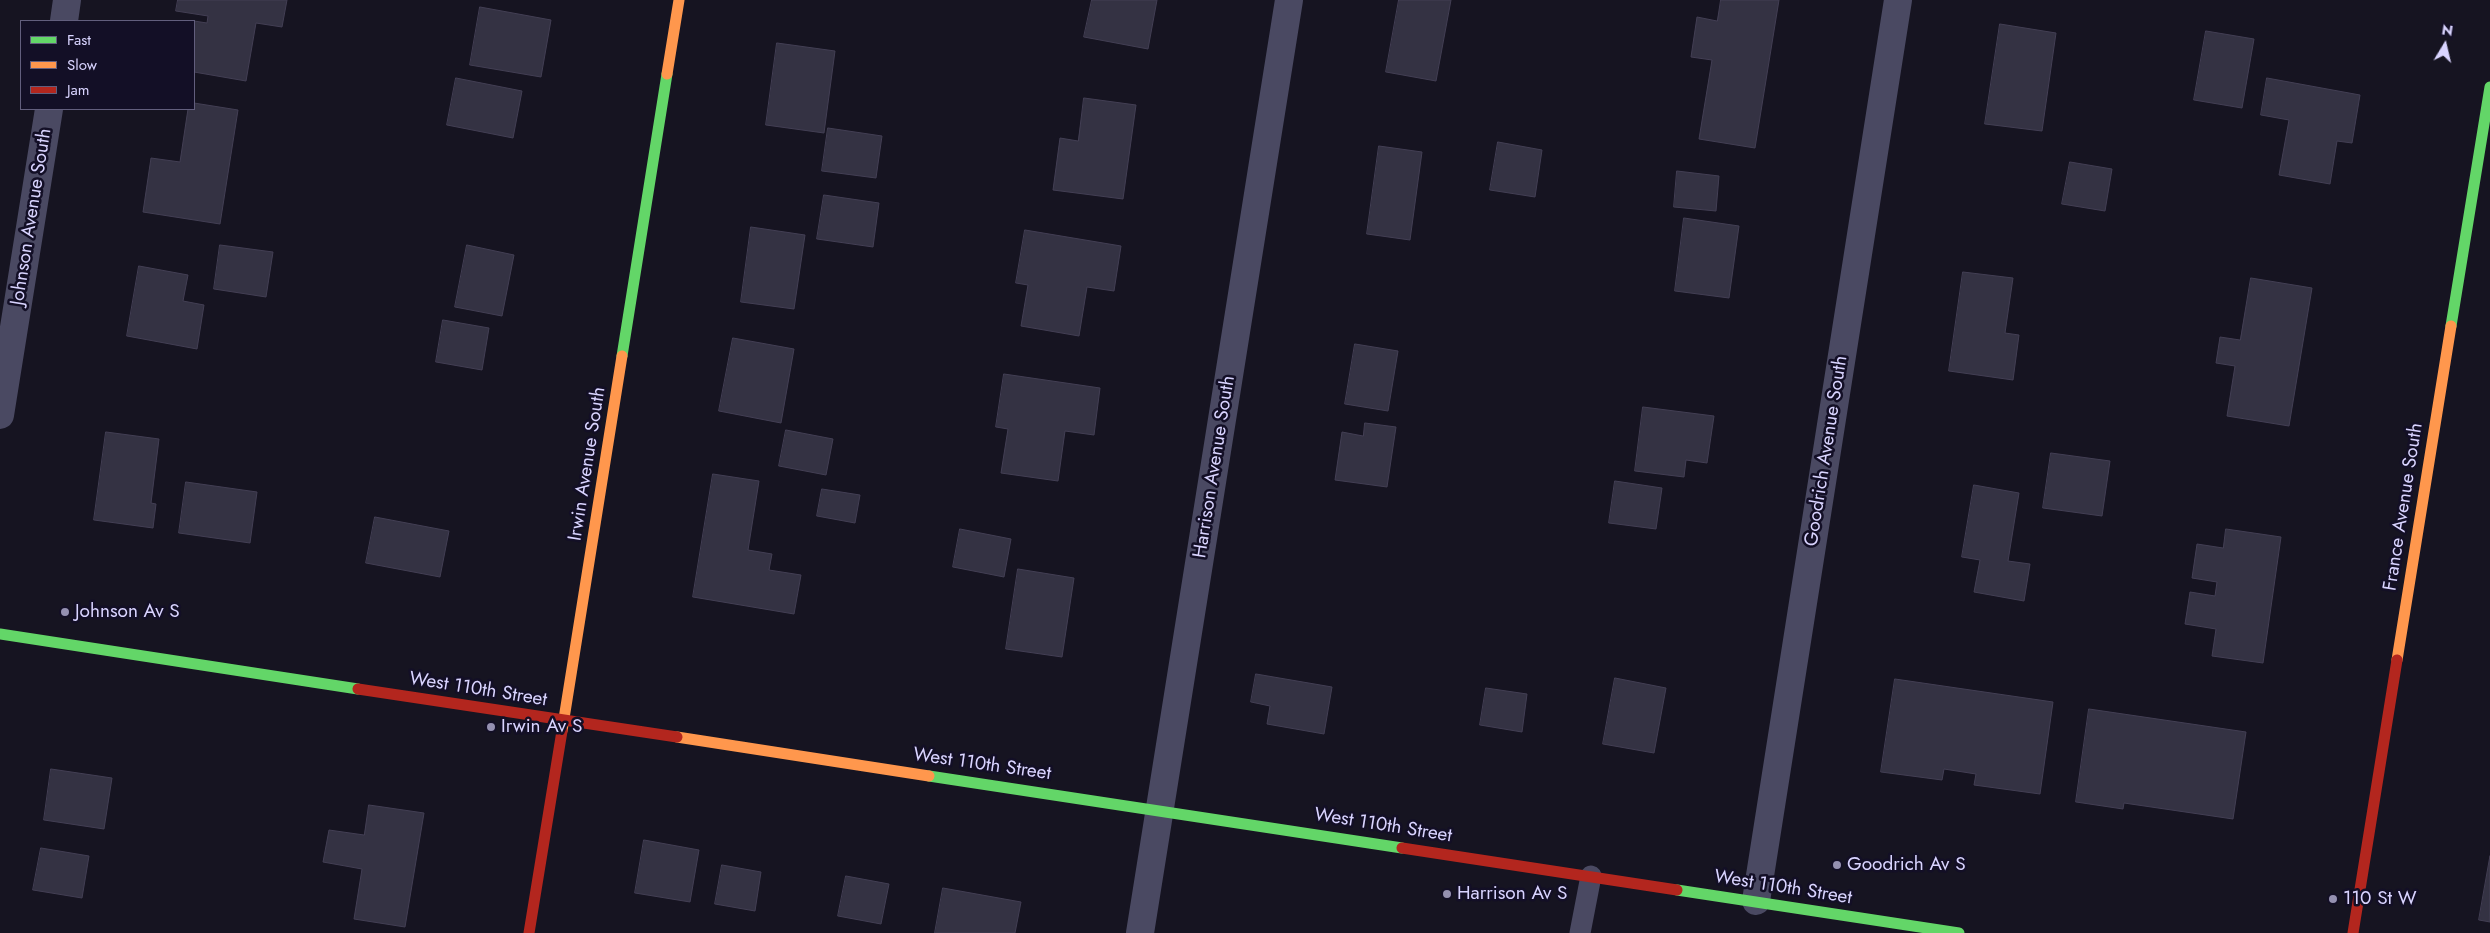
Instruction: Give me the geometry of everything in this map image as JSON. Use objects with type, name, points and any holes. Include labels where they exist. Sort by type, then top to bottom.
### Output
[{"type":"street","points":[[64,20],[67,0]]},
{"type":"street","name":"Irwin Avenue South","points":[[529,933],[565,721],[679,0]]},
{"type":"street","name":"Harrison Avenue South","points":[[1140,933],[1288,0]]},
{"type":"street","name":"Goodrich Avenue South","points":[[1756,901],[1898,0]]},
{"type":"street","name":"France Avenue South","points":[[2353,933],[2490,87]]},
{"type":"street","name":"Johnson Avenue South","points":[[0,415],[50,110]]},
{"type":"street","name":"West 110th Street","points":[[0,634],[1959,933]]},
{"type":"lane","points":[[1580,933],[1591,876]]},
{"type":"building","points":[[178,0],[287,0],[282,27],[256,23],[246,81],[195,72],[195,21],[207,23],[208,16],[176,11]]},
{"type":"building","points":[[1092,0],[1157,0],[1148,49],[1084,37]]},
{"type":"building","points":[[1399,0],[1451,0],[1436,81],[1386,72]]},
{"type":"building","points":[[1721,0],[1779,0],[1755,148],[1699,139],[1712,60],[1691,57],[1697,17],[1717,21]]},
{"type":"building","points":[[480,7],[551,20],[541,77],[470,65]]},
{"type":"building","points":[[2000,24],[2056,33],[2042,131],[1985,124]]},
{"type":"building","points":[[2206,31],[2254,39],[2242,108],[2194,100]]},
{"type":"building","points":[[777,43],[835,51],[824,133],[766,125]]},
{"type":"building","points":[[456,78],[522,91],[513,138],[447,125]]},
{"type":"building","points":[[2267,78],[2360,95],[2352,143],[2337,141],[2330,184],[2279,175],[2289,120],[2261,115]]},
{"type":"building","points":[[1084,98],[1136,105],[1123,199],[1053,190],[1060,138],[1078,141]]},
{"type":"building","points":[[195,103],[238,110],[220,224],[143,212],[151,158],[180,162],[188,110],[195,110]]},
{"type":"building","points":[[828,128],[882,136],[876,178],[822,171]]},
{"type":"building","points":[[1498,142],[1542,150],[1535,197],[1490,190]]},
{"type":"building","points":[[1379,146],[1422,152],[1410,240],[1367,234]]},
{"type":"building","points":[[2070,162],[2112,169],[2105,211],[2062,204]]},
{"type":"building","points":[[1677,171],[1719,176],[1716,211],[1674,207]]},
{"type":"building","points":[[824,195],[879,203],[873,247],[817,239]]},
{"type":"building","points":[[1684,218],[1739,226],[1729,298],[1675,291]]},
{"type":"building","points":[[751,227],[805,235],[794,309],[741,302]]},
{"type":"building","points":[[1025,230],[1121,246],[1114,291],[1087,287],[1079,336],[1021,326],[1028,285],[1016,283]]},
{"type":"building","points":[[220,245],[273,252],[266,297],[214,289]]},
{"type":"building","points":[[467,245],[514,255],[502,316],[455,307]]},
{"type":"building","points":[[139,266],[188,275],[183,301],[204,305],[197,349],[127,336]]},
{"type":"building","points":[[1963,272],[2013,278],[2005,333],[2019,335],[2013,380],[1949,371]]},
{"type":"building","points":[[2251,278],[2312,288],[2289,426],[2227,416],[2235,366],[2216,363],[2220,337],[2240,340]]},
{"type":"building","points":[[443,320],[489,328],[482,370],[436,362]]},
{"type":"building","points":[[733,338],[794,349],[781,423],[719,411]]},
{"type":"building","points":[[1355,344],[1398,351],[1388,411],[1345,404]]},
{"type":"building","points":[[1004,374],[1100,388],[1094,435],[1065,431],[1058,481],[1001,473],[1008,429],[996,427]]},
{"type":"building","points":[[1643,407],[1714,416],[1707,463],[1686,460],[1684,477],[1635,471]]},
{"type":"building","points":[[1365,423],[1396,427],[1387,487],[1335,480],[1342,432],[1363,436]]},
{"type":"building","points":[[786,430],[833,439],[826,475],[779,466]]},
{"type":"building","points":[[106,432],[159,439],[151,503],[156,504],[153,528],[94,520]]},
{"type":"building","points":[[2051,453],[2110,461],[2102,516],[2043,508]]},
{"type":"building","points":[[713,474],[759,481],[748,550],[772,554],[769,570],[801,575],[794,614],[693,597]]},
{"type":"building","points":[[1615,481],[1662,488],[1656,529],[1609,523]]},
{"type":"building","points":[[186,482],[257,492],[250,543],[179,533]]},
{"type":"building","points":[[1974,485],[2019,493],[2008,561],[2030,564],[2024,601],[1974,592],[1980,560],[1962,557]]},
{"type":"building","points":[[822,489],[860,495],[855,523],[817,516]]},
{"type":"building","points":[[375,517],[449,531],[440,577],[366,563]]},
{"type":"building","points":[[960,529],[1011,539],[1004,577],[953,567]]},
{"type":"building","points":[[2226,529],[2281,537],[2263,663],[2212,656],[2216,629],[2185,624],[2190,592],[2215,596],[2217,582],[2192,578],[2197,544],[2223,548]]},
{"type":"building","points":[[1018,569],[1074,578],[1062,657],[1006,649]]},
{"type":"building","points":[[1256,674],[1332,687],[1324,734],[1267,724],[1270,706],[1251,702]]},
{"type":"building","points":[[1615,678],[1666,688],[1654,753],[1603,744]]},
{"type":"building","points":[[1895,679],[2053,702],[2040,794],[1974,785],[1976,774],[1944,769],[1942,780],[1881,772]]},
{"type":"building","points":[[1486,688],[1527,694],[1522,732],[1480,725]]},
{"type":"building","points":[[2089,709],[2246,732],[2233,819],[2124,803],[2123,809],[2076,802]]},
{"type":"building","points":[[51,769],[112,778],[104,829],[44,820]]},
{"type":"building","points":[[369,805],[424,813],[405,927],[354,919],[362,869],[323,862],[329,830],[364,835]]},
{"type":"building","points":[[644,840],[699,850],[690,902],[635,893]]},
{"type":"building","points":[[41,848],[89,856],[82,898],[33,890]]},
{"type":"building","points":[[2490,856],[2490,922],[2479,920]]},
{"type":"building","points":[[722,865],[761,872],[755,911],[715,904]]},
{"type":"building","points":[[846,876],[889,884],[881,924],[838,916]]},
{"type":"building","points":[[943,888],[1021,902],[1015,933],[935,933]]},
{"type":"traffic: fast","points":[[622,356],[667,74]]},
{"type":"traffic: fast","points":[[2451,326],[2490,87]]},
{"type":"traffic: fast","points":[[0,634],[358,689]]},
{"type":"traffic: fast","points":[[929,776],[1402,848]]},
{"type":"traffic: fast","points":[[1677,890],[1959,933]]},
{"type":"traffic: slow","points":[[667,74],[679,0]]},
{"type":"traffic: slow","points":[[2397,660],[2451,326]]},
{"type":"traffic: slow","points":[[562,731],[622,356]]},
{"type":"traffic: slow","points":[[677,737],[929,776]]},
{"type":"traffic: jam","points":[[2353,933],[2397,660]]},
{"type":"traffic: jam","points":[[358,689],[677,737]]},
{"type":"traffic: jam","points":[[529,933],[562,731]]},
{"type":"traffic: jam","points":[[1402,848],[1677,890]]},
{"type":"place","name":"Johnson Av S","points":[[65,612]]},
{"type":"place","name":"Irwin Av S","points":[[491,727]]},
{"type":"place","name":"Goodrich Av S","points":[[1837,865]]},
{"type":"place","name":"Harrison Av S","points":[[1447,894]]},
{"type":"place","name":"110 St W","points":[[2333,899]]}]
